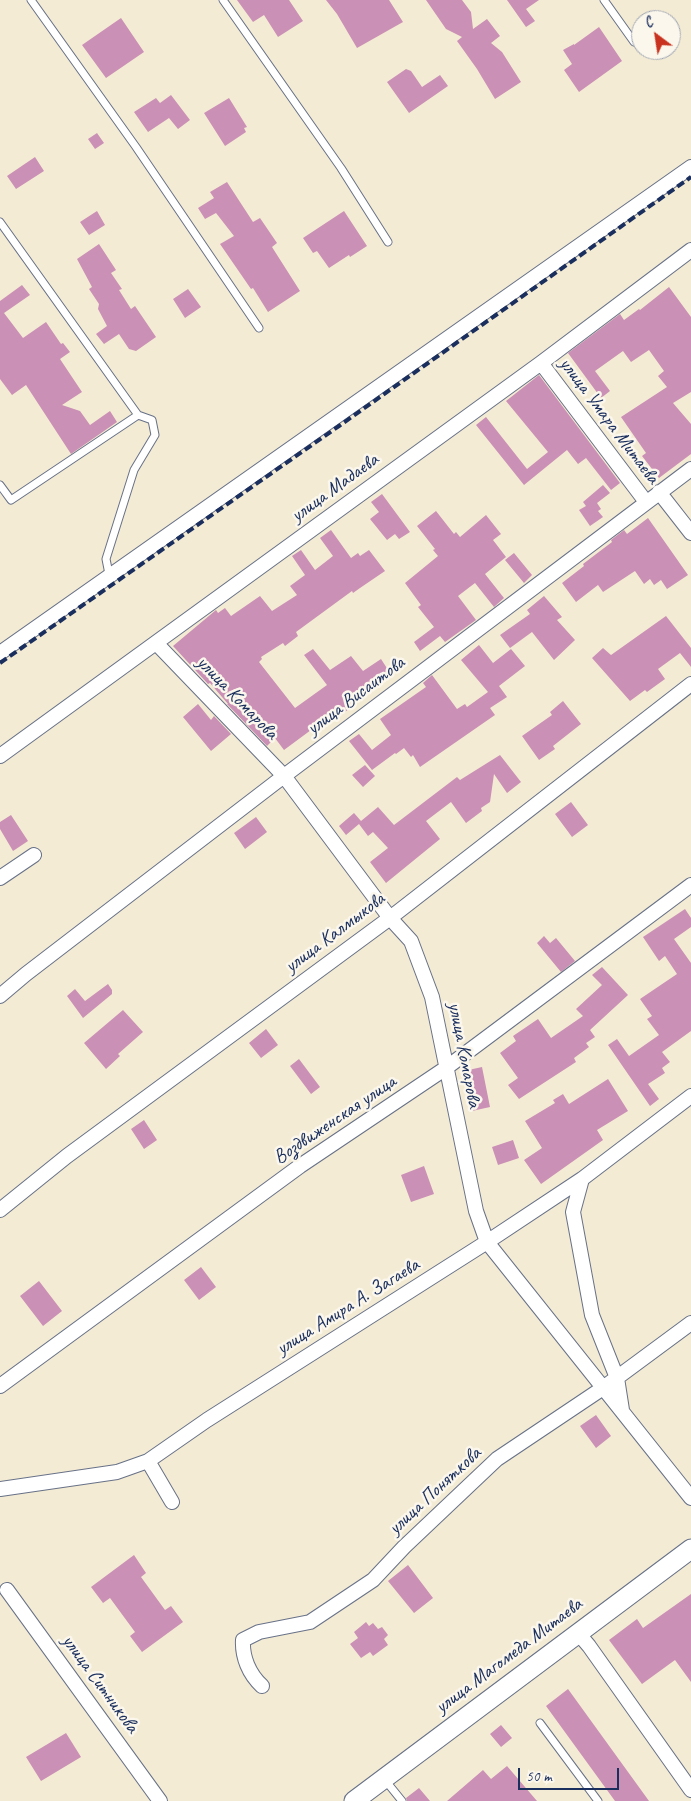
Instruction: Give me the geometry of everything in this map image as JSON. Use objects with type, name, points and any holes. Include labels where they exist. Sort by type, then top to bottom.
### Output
[{"type":"street","points":[[0,653],[109,574],[691,167]]},
{"type":"street","name":"улица Мадаева","points":[[0,756],[541,363],[691,250]]},
{"type":"street","name":"улица Умара Митаева","points":[[541,363],[646,502]]},
{"type":"street","name":"улица Висаитова","points":[[0,996],[284,776],[691,469]]},
{"type":"street","name":"улица Умара Митаева","points":[[659,492],[691,533]]},
{"type":"street","name":"улица Комарова","points":[[156,643],[284,776],[390,918],[411,941],[432,997],[476,1210],[488,1242],[691,1498]]},
{"type":"street","name":"улица Калмыкова","points":[[0,1210],[67,1156],[390,918],[691,684]]},
{"type":"street","points":[[0,878],[34,855]]},
{"type":"street","name":"Воздвиженская улица","points":[[0,1386],[300,1166],[446,1068],[691,885]]},
{"type":"street","name":"улица Амира А. Загаева","points":[[0,1489],[117,1472],[148,1461],[207,1420],[488,1242],[582,1179],[691,1096]]},
{"type":"street","points":[[582,1179],[573,1212],[592,1315],[617,1378],[622,1411]]},
{"type":"street","name":"улица Поняткова","points":[[262,1686],[253,1677],[243,1652],[243,1640],[259,1632],[310,1622],[373,1580],[404,1547],[496,1460],[603,1388],[691,1323]]},
{"type":"street","points":[[148,1461],[172,1502]]},
{"type":"street","name":"улица Магомеда Митаева","points":[[354,1801],[691,1549]]},
{"type":"street","name":"улица Ситникова","points":[[8,1590],[160,1801]]},
{"type":"street","points":[[578,1633],[691,1790]]},
{"type":"lane","points":[[31,0],[130,139],[259,328]]},
{"type":"lane","points":[[223,0],[341,168],[388,242]]},
{"type":"lane","points":[[604,0],[631,38]]},
{"type":"lane","points":[[0,222],[138,415],[152,420],[155,435],[134,470],[106,559],[109,574]]},
{"type":"lane","points":[[0,486],[10,500],[138,415]]},
{"type":"lane","points":[[540,1723],[598,1801]]},
{"type":"lane","points":[[384,1777],[402,1801]]},
{"type":"building","points":[[237,0],[289,0],[303,21],[278,37],[264,15],[253,22]]},
{"type":"building","points":[[326,0],[389,0],[403,22],[357,48],[337,14]]},
{"type":"building","points":[[426,0],[462,0],[471,12],[473,29],[487,19],[500,36],[491,43],[502,52],[521,82],[495,99],[457,41],[462,37],[446,29]]},
{"type":"building","points":[[507,0],[539,0],[526,9],[535,21],[526,27]]},
{"type":"building","points":[[121,18],[144,52],[106,78],[82,45]]},
{"type":"building","points":[[599,27],[622,61],[579,92],[564,70],[572,64],[563,50],[574,45]]},
{"type":"building","points":[[406,69],[411,71],[422,87],[440,75],[448,86],[409,113],[387,82]]},
{"type":"building","points":[[171,95],[190,120],[178,129],[169,118],[148,132],[134,112],[156,98],[160,103]]},
{"type":"building","points":[[229,98],[247,127],[244,128],[246,132],[225,146],[204,113]]},
{"type":"building","points":[[97,133],[104,143],[95,149],[88,139]]},
{"type":"building","points":[[35,157],[44,171],[16,189],[7,176]]},
{"type":"building","points":[[227,182],[253,222],[260,218],[277,243],[272,247],[300,291],[268,312],[253,288],[251,289],[220,244],[234,236],[216,213],[205,219],[198,208],[214,198],[210,192]]},
{"type":"building","points":[[97,211],[105,225],[89,235],[80,222]]},
{"type":"building","points":[[344,211],[367,246],[329,268],[317,251],[313,253],[303,238]]},
{"type":"building","points":[[99,244],[116,270],[111,273],[122,289],[119,290],[131,309],[135,306],[156,337],[136,351],[129,349],[119,334],[104,344],[96,334],[107,326],[98,309],[99,304],[89,289],[92,287],[77,259]]},
{"type":"building","points":[[22,285],[30,295],[4,313],[23,338],[46,322],[61,344],[63,343],[70,352],[60,359],[82,392],[62,405],[80,411],[90,425],[110,411],[117,422],[71,454],[26,385],[12,395],[0,379],[0,301]]},
{"type":"building","points":[[669,287],[691,317],[691,392],[673,403],[691,424],[691,454],[659,478],[642,456],[646,453],[621,417],[667,387],[658,376],[664,371],[649,350],[631,362],[623,351],[595,371],[610,391],[601,398],[568,353],[620,314],[624,320]]},
{"type":"building","points":[[188,289],[201,307],[185,318],[173,299]]},
{"type":"building","points":[[539,375],[620,483],[611,490],[586,458],[578,464],[567,450],[524,485],[476,425],[486,417],[527,469],[548,452],[506,401]]},
{"type":"building","points":[[603,485],[610,493],[597,503],[601,509],[598,511],[603,517],[590,526],[579,510],[586,506],[583,502]]},
{"type":"building","points":[[382,494],[410,532],[399,539],[395,534],[387,540],[370,519],[379,512],[371,502]]},
{"type":"building","points":[[436,511],[454,534],[456,532],[460,537],[486,515],[501,534],[493,540],[506,557],[485,574],[504,598],[494,607],[475,583],[458,596],[476,620],[445,642],[440,636],[420,651],[414,642],[434,627],[418,607],[421,605],[405,583],[438,556],[433,550],[435,549],[417,526]]},
{"type":"building","points":[[648,518],[688,575],[667,589],[661,580],[654,585],[650,579],[644,584],[635,571],[603,592],[598,585],[576,602],[562,583],[624,530],[627,534]]},
{"type":"building","points":[[331,530],[351,558],[358,553],[360,556],[369,550],[385,571],[353,593],[352,591],[296,632],[298,636],[285,646],[283,643],[261,657],[262,659],[259,662],[295,708],[327,685],[304,655],[313,649],[330,670],[351,656],[363,671],[381,659],[392,676],[368,691],[354,702],[356,704],[314,734],[311,730],[284,750],[275,738],[267,746],[210,683],[208,684],[173,646],[216,610],[218,613],[225,608],[231,616],[260,596],[272,611],[297,595],[290,586],[305,575],[292,556],[301,550],[315,570],[333,556],[320,538]]},
{"type":"building","points":[[514,553],[532,575],[524,583],[505,560]]},
{"type":"building","points":[[544,596],[562,617],[557,620],[575,640],[554,660],[532,632],[510,648],[500,635],[530,614],[527,610]]},
{"type":"building","points":[[666,616],[691,648],[691,667],[680,653],[658,669],[665,679],[630,701],[592,658],[603,648],[611,655]]},
{"type":"building","points":[[479,645],[493,663],[511,649],[525,666],[499,686],[507,697],[490,708],[495,715],[420,767],[413,755],[411,757],[404,748],[372,770],[349,741],[359,734],[372,750],[391,735],[380,719],[426,687],[423,683],[432,675],[457,709],[465,704],[467,707],[488,692],[461,660]]},
{"type":"building","points":[[563,701],[581,724],[553,746],[555,749],[539,760],[522,736],[552,715],[550,712]]},
{"type":"building","points":[[198,704],[211,720],[214,716],[231,734],[211,751],[183,717]]},
{"type":"building","points":[[500,755],[521,782],[507,793],[494,774],[490,802],[481,808],[482,811],[466,823],[451,802],[426,821],[440,839],[386,883],[370,862],[388,848],[373,832],[368,836],[359,824],[346,835],[339,826],[354,813],[361,821],[378,807],[394,825],[457,777],[460,780]]},
{"type":"building","points":[[365,765],[375,776],[363,787],[352,775]]},
{"type":"building","points":[[571,802],[588,825],[572,837],[555,814]]},
{"type":"building","points":[[11,815],[28,841],[13,851],[0,829],[0,822]]},
{"type":"building","points":[[256,817],[267,832],[245,849],[234,833]]},
{"type":"building","points":[[685,909],[691,918],[691,927],[674,939],[691,963],[691,1031],[662,1052],[670,1062],[662,1068],[665,1073],[648,1084],[659,1099],[650,1106],[608,1045],[617,1039],[629,1056],[659,1035],[647,1019],[652,1016],[640,999],[677,974],[665,956],[659,961],[643,937]]},
{"type":"building","points":[[544,936],[550,943],[556,938],[575,961],[561,972],[537,943]]},
{"type":"building","points":[[602,967],[628,995],[590,1030],[595,1037],[586,1043],[589,1047],[574,1058],[576,1062],[519,1099],[508,1085],[518,1078],[500,1053],[516,1041],[513,1036],[538,1019],[551,1038],[583,1016],[576,1009],[602,985],[592,975]]},
{"type":"building","points":[[108,984],[112,994],[83,1018],[67,996],[75,989],[85,1001]]},
{"type":"building","points":[[123,1010],[143,1032],[118,1054],[120,1056],[106,1069],[84,1043]]},
{"type":"building","points":[[266,1029],[278,1045],[261,1058],[249,1043]]},
{"type":"building","points":[[299,1059],[320,1087],[311,1094],[290,1066]]},
{"type":"building","points":[[482,1067],[490,1107],[472,1111],[464,1071]]},
{"type":"building","points":[[608,1079],[628,1111],[597,1130],[603,1140],[541,1184],[524,1160],[542,1148],[525,1121],[555,1103],[553,1100],[563,1094],[569,1104]]},
{"type":"building","points":[[144,1120],[157,1140],[144,1149],[131,1129]]},
{"type":"building","points":[[513,1140],[519,1158],[498,1165],[492,1147]]},
{"type":"building","points":[[424,1166],[434,1194],[411,1202],[401,1175]]},
{"type":"building","points":[[201,1267],[216,1287],[199,1300],[184,1280]]},
{"type":"building","points":[[39,1281],[62,1311],[43,1326],[20,1296]]},
{"type":"building","points":[[596,1415],[611,1436],[596,1448],[580,1426]]},
{"type":"building","points":[[134,1555],[146,1573],[141,1577],[165,1610],[171,1606],[183,1622],[142,1652],[130,1636],[135,1632],[110,1598],[103,1603],[91,1587]]},
{"type":"building","points":[[408,1565],[433,1598],[414,1613],[388,1581]]},
{"type":"building","points":[[691,1594],[691,1682],[675,1660],[642,1684],[609,1640],[637,1619],[643,1628]]},
{"type":"building","points":[[366,1622],[369,1626],[373,1623],[378,1629],[382,1627],[388,1635],[384,1639],[388,1645],[373,1656],[370,1652],[361,1658],[350,1644],[358,1638],[354,1632]]},
{"type":"building","points":[[568,1689],[649,1801],[615,1801],[546,1706]]},
{"type":"building","points":[[501,1725],[512,1738],[501,1747],[490,1734]]},
{"type":"building","points":[[66,1733],[81,1757],[41,1781],[26,1757]]},
{"type":"building","points":[[507,1766],[537,1801],[447,1801],[483,1770],[491,1779]]},
{"type":"building","points":[[419,1788],[430,1801],[407,1801],[406,1798]]},
{"type":"railway","points":[[0,663],[691,177]]}]
